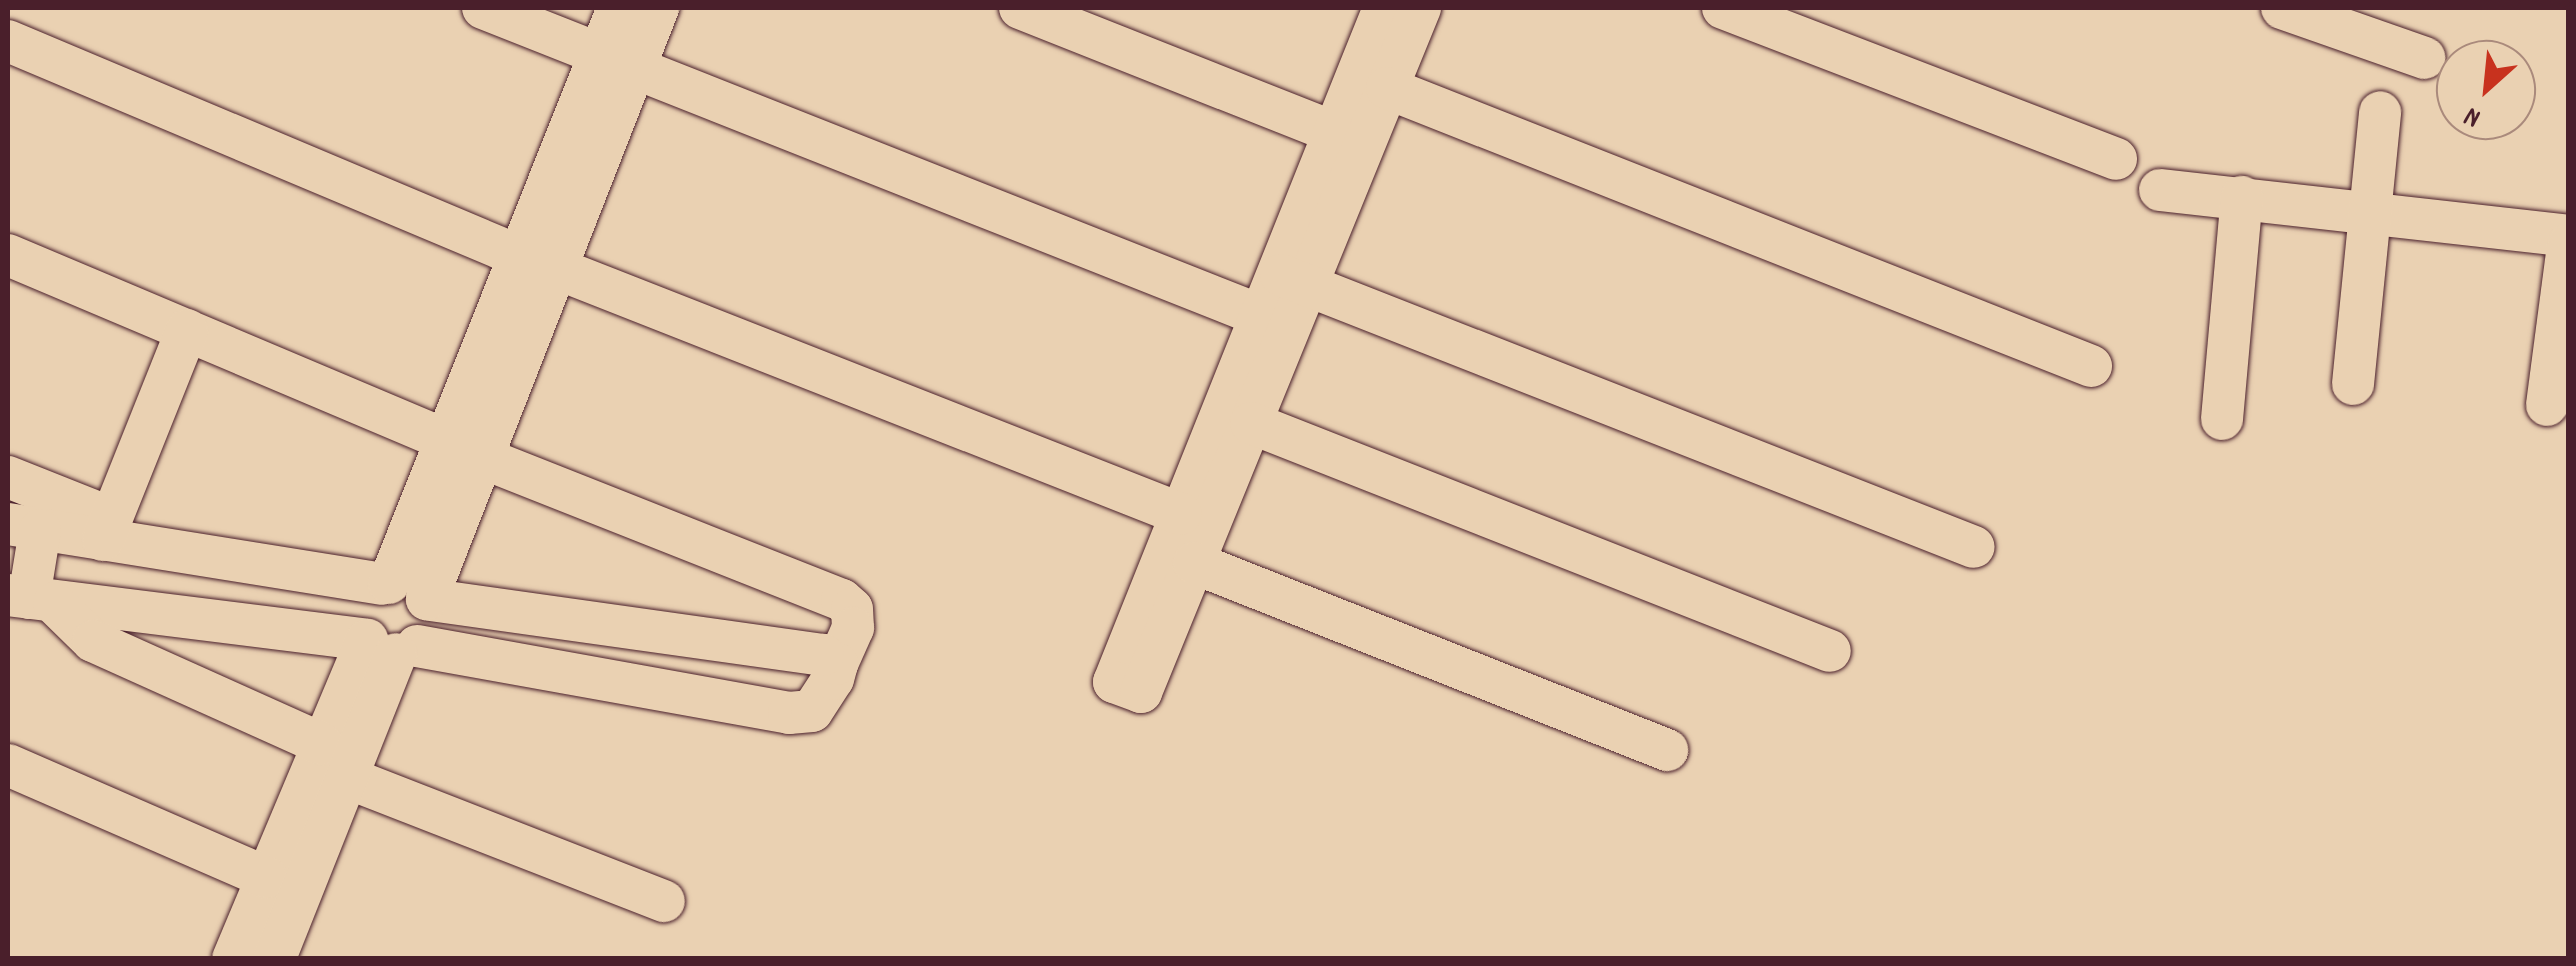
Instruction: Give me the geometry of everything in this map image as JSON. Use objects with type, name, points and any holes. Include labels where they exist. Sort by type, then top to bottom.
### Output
[{"type":"street","points":[[483,8],[1259,315]]},
{"type":"street","points":[[616,61],[618,8]]},
{"type":"street","points":[[393,647],[360,609],[399,588],[464,449],[616,61],[658,8]]},
{"type":"street","points":[[1020,8],[1333,132]]},
{"type":"street","points":[[1384,8],[1333,132],[1292,278],[1251,423],[1141,692],[1114,682],[1259,315],[1292,278],[1387,88],[1420,8]]},
{"type":"street","points":[[1723,8],[2116,159]]},
{"type":"street","points":[[2282,8],[2425,58]]},
{"type":"street","points":[[8,41],[538,262],[1181,514]]},
{"type":"street","points":[[1387,88],[2091,366]]},
{"type":"street","points":[[2353,384],[2380,112]]},
{"type":"street","points":[[2160,190],[2568,236]]},
{"type":"street","points":[[2222,420],[2242,197]]},
{"type":"street","points":[[2547,405],[2568,245]]},
{"type":"street","points":[[8,255],[464,449],[842,600],[852,609],[853,628],[812,711],[789,713],[393,647],[30,599]]},
{"type":"street","points":[[1292,278],[1974,547]]},
{"type":"street","points":[[113,612],[112,534],[186,330]]},
{"type":"street","points":[[1251,423],[1830,651]]},
{"type":"street","points":[[8,477],[112,534]]},
{"type":"street","points":[[30,599],[24,527],[112,534],[399,588],[823,655],[838,664]]},
{"type":"street","points":[[1194,563],[1667,750]]},
{"type":"street","points":[[233,958],[322,744],[393,647],[432,626],[399,588]]},
{"type":"street","points":[[30,599],[93,640],[322,744]]},
{"type":"street","points":[[275,958],[348,778],[393,647]]},
{"type":"street","points":[[8,765],[266,877]]},
{"type":"street","points":[[348,778],[664,901]]}]
